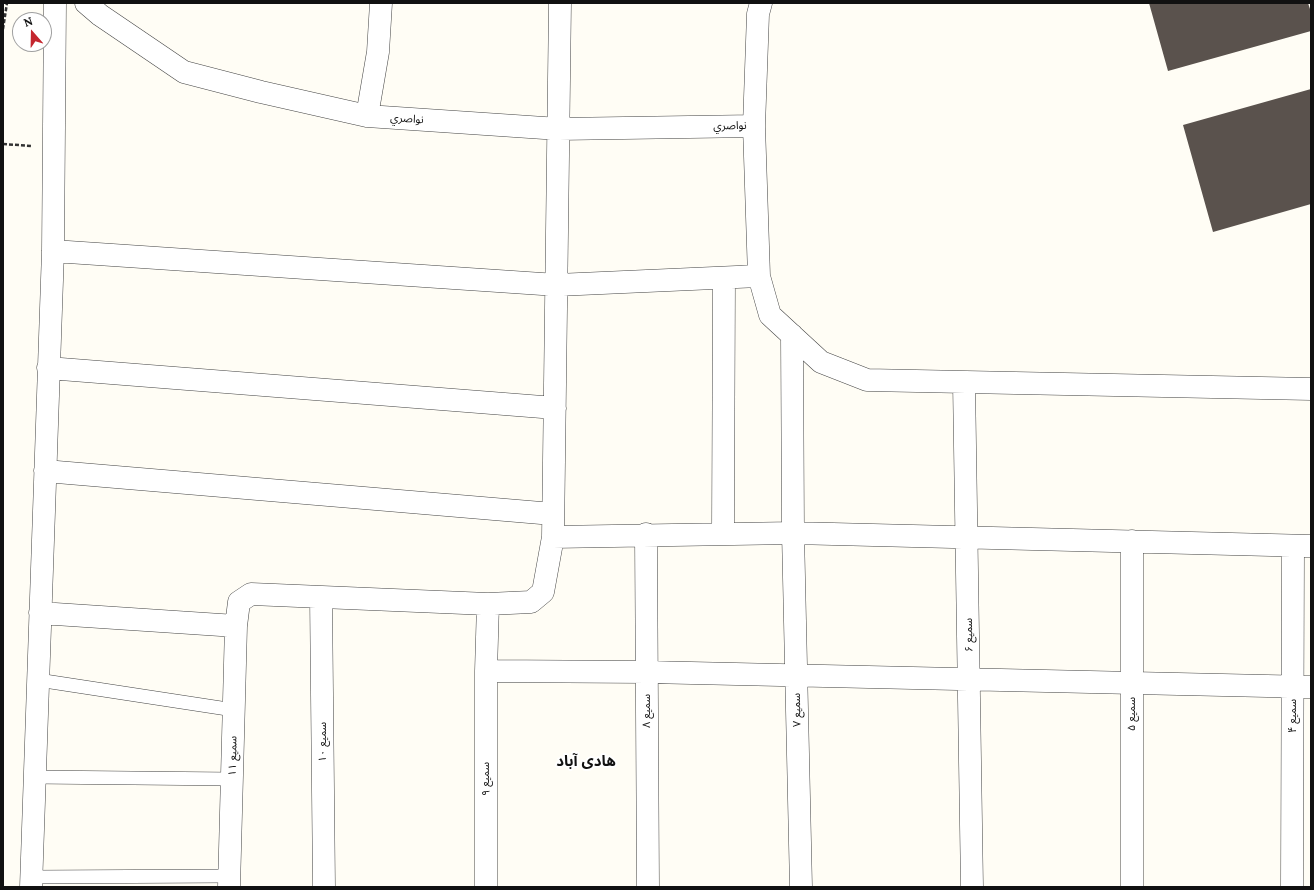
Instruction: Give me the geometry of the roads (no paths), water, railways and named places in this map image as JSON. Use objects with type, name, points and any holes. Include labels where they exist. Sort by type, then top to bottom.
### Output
[{"type":"street","points":[[31,882],[53,251],[55,3]]},
{"type":"street","name":"نواصري","points":[[86,3],[100,15],[184,72],[261,92],[367,116],[559,129],[754,126]]},
{"type":"street","points":[[367,116],[378,52],[381,3]]},
{"type":"street","name":"سمیع ۱۱","points":[[230,881],[236,626],[239,602],[251,594],[488,604],[531,602],[543,592],[553,537],[560,3]]},
{"type":"street","points":[[761,3],[758,14],[754,126],[759,276],[770,314],[821,362],[867,380],[1311,389]]},
{"type":"street","points":[[53,251],[557,285],[759,276]]},
{"type":"street","points":[[723,533],[724,278]]},
{"type":"street","name":"سمیع ۷","points":[[792,335],[793,533],[801,887]]},
{"type":"street","points":[[48,368],[555,408]]},
{"type":"street","name":"سمیع ۶","points":[[964,383],[970,681],[972,887]]},
{"type":"street","points":[[45,471],[553,514]]},
{"type":"street","points":[[553,537],[646,534],[793,533],[1302,546]]},
{"type":"street","name":"سمیع ۸","points":[[646,534],[648,887]]},
{"type":"street","name":"سمیع ۵","points":[[1132,541],[1132,887]]},
{"type":"street","name":"سمیع ۴","points":[[1292,887],[1302,687],[1302,546]]},
{"type":"street","name":"سمیع ۱۰","points":[[321,597],[324,887]]},
{"type":"street","name":"سمیع ۹","points":[[486,887],[486,671],[488,604]]},
{"type":"street","points":[[40,612],[236,626]]},
{"type":"street","points":[[486,671],[647,672],[970,681],[1302,687]]},
{"type":"lane","points":[[38,680],[234,710]]},
{"type":"lane","points":[[34,777],[232,779]]},
{"type":"lane","points":[[31,882],[230,881]]},
{"type":"district","name":"هادی آباد","points":[[586,762]]}]
